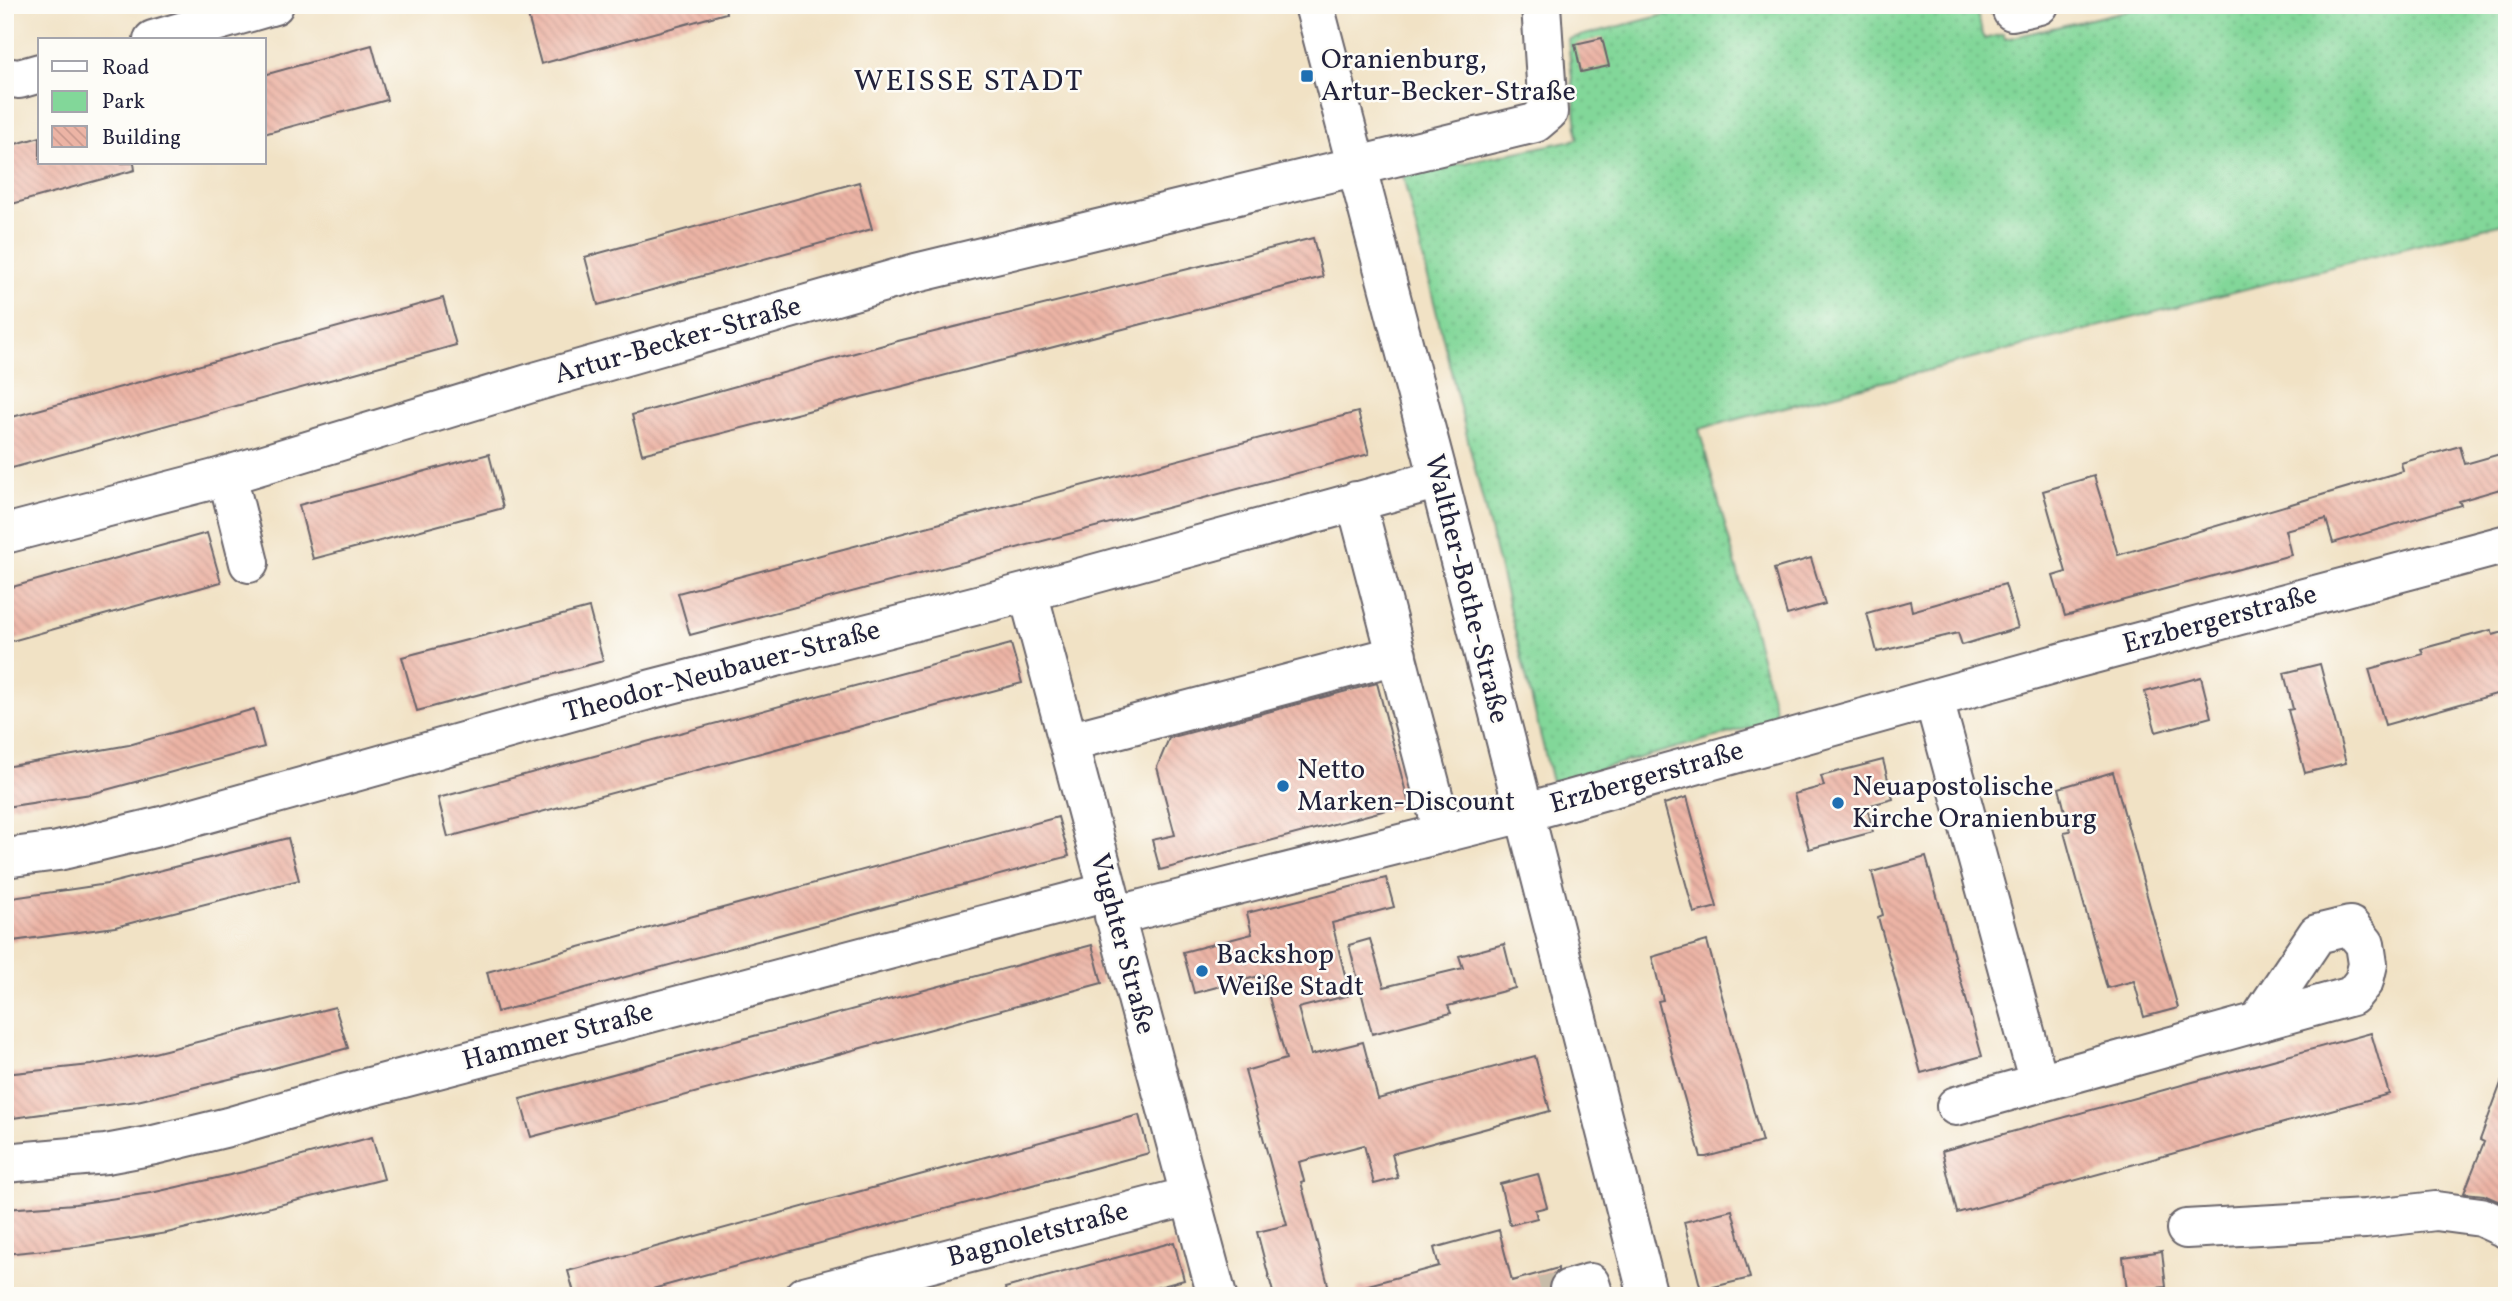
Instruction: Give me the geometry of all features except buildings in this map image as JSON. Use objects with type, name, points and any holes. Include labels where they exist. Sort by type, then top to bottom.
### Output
[{"type":"street","points":[[160,38],[274,5]]},
{"type":"street","name":"Walther-Bothe-Straße","points":[[1314,5],[1439,480],[1647,1296]]},
{"type":"street","name":"Artur-Becker-Straße","points":[[5,534],[227,475],[537,381],[916,273],[1535,123],[1548,112],[1541,5]]},
{"type":"street","points":[[5,77],[19,79],[38,74]]},
{"type":"street","points":[[227,475],[249,563]]},
{"type":"street","name":"Theodor-Neubauer-Straße","points":[[5,858],[58,851],[149,830],[639,693],[1028,592],[1439,480]]},
{"type":"street","points":[[1356,501],[1443,833]]},
{"type":"street","name":"Erzbergerstraße","points":[[1111,904],[1443,833],[1523,813],[2067,661],[2507,544]]},
{"type":"street","name":"Vughter Straße","points":[[1028,592],[1217,1296]]},
{"type":"street","points":[[1068,742],[1396,656]]},
{"type":"street","points":[[1934,700],[2039,1083]]},
{"type":"street","name":"Hammer Straße","points":[[5,1163],[106,1154],[228,1127],[351,1092],[1111,904]]},
{"type":"street","points":[[1956,1106],[2258,1023]]},
{"type":"street","name":"Bagnoletstraße","points":[[804,1296],[1190,1196]]},
{"type":"street","points":[[2186,1229],[2365,1219],[2436,1211],[2481,1217],[2507,1229]]},
{"type":"green space","points":[[1704,5],[1975,5],[1984,39],[2003,34],[2005,39],[2151,5],[2507,5],[2507,222],[1699,429],[1778,720],[1552,782],[1403,176],[1578,139],[1568,39]]},
{"type":"tunnel","points":[[1542,1296],[1569,1289]]},
{"type":"place","name":"Oranienburg, Artur-Becker-Straße","points":[[1307,76]]},
{"type":"place","name":"Netto Marken-Discount","points":[[1283,786]]},
{"type":"place","name":"Neuapostolische Kirche Oranienburg","points":[[1838,803]]},
{"type":"place","name":"Backshop Weiße Stadt","points":[[1202,971]]},
{"type":"district","name":"WEISSE STADT","points":[[969,82]]}]
